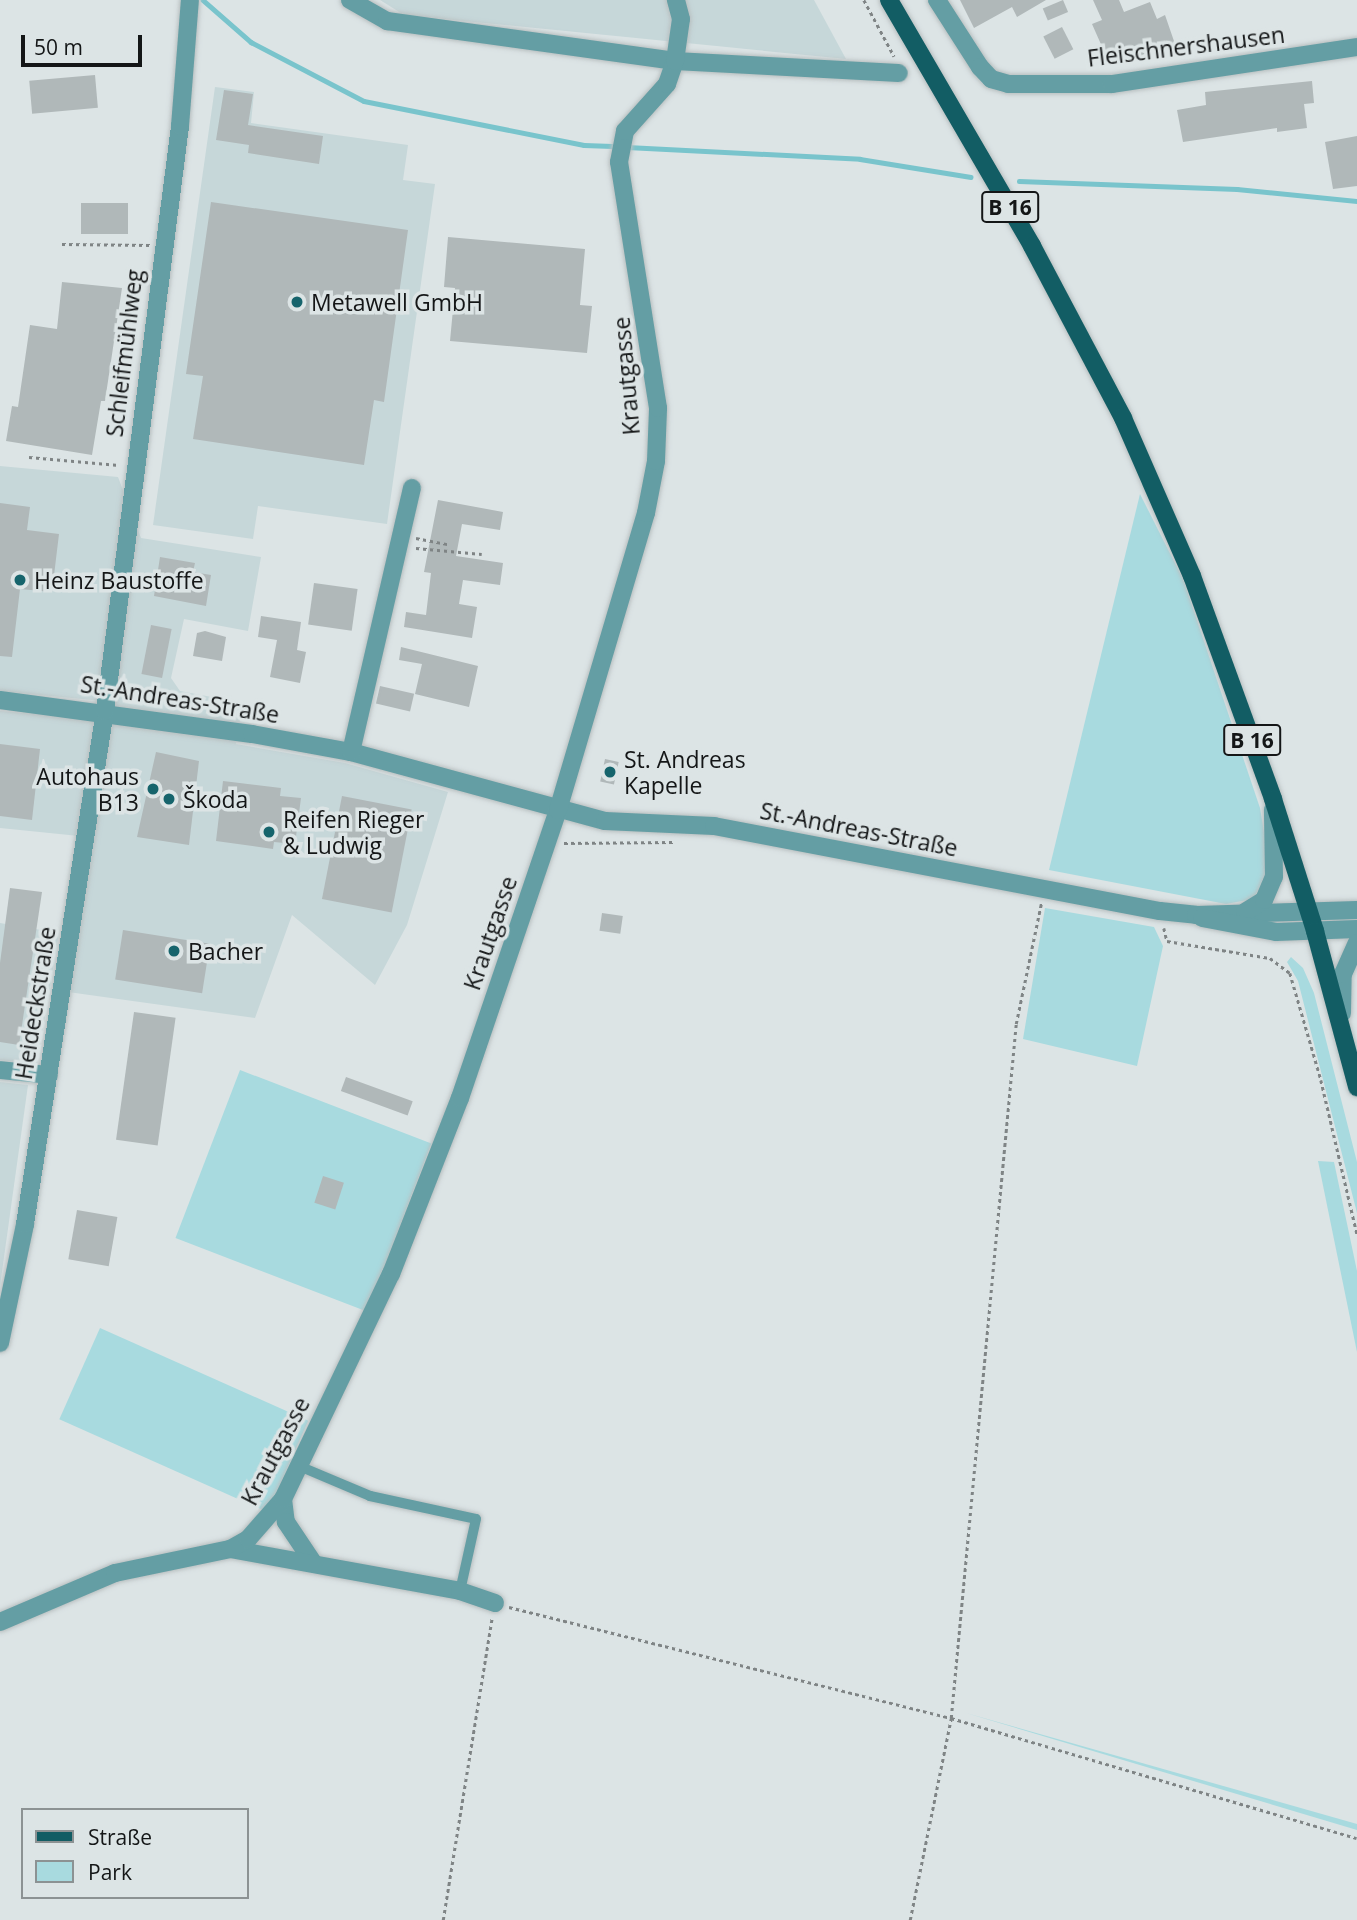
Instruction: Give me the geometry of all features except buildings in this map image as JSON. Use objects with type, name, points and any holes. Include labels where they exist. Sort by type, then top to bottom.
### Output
[{"type":"main road","name":"B 16","points":[[889,0],[1032,247],[1123,418],[1192,576],[1273,799],[1315,931],[1357,1087]]},
{"type":"street","points":[[350,0],[387,21],[675,61],[900,73]]},
{"type":"street","name":"Krautgasse","points":[[0,1622],[115,1573],[230,1549],[270,1519],[283,1499],[401,1249],[460,1098],[558,810],[646,513],[656,461],[653,358],[619,162],[625,131],[667,84],[675,61],[681,19],[676,0]]},
{"type":"street","name":"Fleischnershausen","points":[[937,0],[979,67],[991,79],[1008,84],[1112,83],[1357,47]]},
{"type":"street","name":"Schleifmühlweg","points":[[105,711],[162,245],[180,126],[190,7]]},
{"type":"street","points":[[351,752],[412,488]]},
{"type":"street","name":"St.-Andreas-Straße","points":[[0,700],[105,711],[351,752],[605,821],[714,826],[1043,896],[1196,915]]},
{"type":"street","name":"Heideckstraße","points":[[0,1343],[49,1075],[105,711]]},
{"type":"street","points":[[1245,912],[1264,900],[1275,877],[1273,799]]},
{"type":"street","points":[[1196,915],[1357,910]]},
{"type":"street","points":[[1196,915],[1250,930],[1357,929]]},
{"type":"street","points":[[1342,1027],[1343,974],[1357,943]]},
{"type":"street","points":[[0,1070],[49,1075]]},
{"type":"street","points":[[283,1499],[286,1522],[314,1564]]},
{"type":"street","points":[[230,1549],[460,1591],[495,1603]]},
{"type":"lane","points":[[299,1466],[370,1496],[476,1519],[460,1591]]},
{"type":"path","points":[[864,0],[900,73]]},
{"type":"path","points":[[62,244],[162,245]]},
{"type":"path","points":[[29,457],[135,466]]},
{"type":"path","points":[[400,541],[447,544]]},
{"type":"path","points":[[400,541],[482,554]]},
{"type":"path","points":[[547,840],[574,845],[683,842]]},
{"type":"path","points":[[1028,901],[1043,896]]},
{"type":"path","points":[[1043,896],[1055,906]]},
{"type":"path","points":[[910,1920],[951,1718],[1016,1024],[1043,896]]},
{"type":"path","points":[[1160,911],[1167,940],[1270,958],[1290,973],[1321,1080],[1357,1234]]},
{"type":"path","points":[[443,1920],[495,1603],[951,1718],[1357,1838]]},
{"type":"shaded area","points":[[380,0],[814,0],[846,59],[404,15]]},
{"type":"shaded area","points":[[215,87],[254,92],[251,123],[408,145],[403,180],[435,184],[387,524],[258,506],[253,539],[153,525]]},
{"type":"shaded area","points":[[0,466],[118,477],[141,538],[261,557],[248,631],[184,619],[171,678],[180,691],[243,703],[236,744],[345,763],[448,792],[407,925],[375,985],[292,915],[255,1018],[68,992],[113,702],[0,691]]},
{"type":"shaded area","points":[[0,711],[98,719],[79,836],[0,828]]},
{"type":"shaded area","points":[[0,923],[59,933],[37,1064],[0,1060]]},
{"type":"shaded area","points":[[0,1082],[28,1085],[0,1286]]},
{"type":"green space","points":[[1140,494],[1183,579],[1260,808],[1270,869],[1253,899],[1226,904],[1049,870]]},
{"type":"green space","points":[[1045,908],[1154,927],[1163,946],[1137,1066],[1023,1039]]},
{"type":"green space","points":[[1291,957],[1303,968],[1314,993],[1357,1162],[1357,1213],[1298,981],[1287,962]]},
{"type":"green space","points":[[240,1070],[431,1143],[367,1312],[175,1238]]},
{"type":"green space","points":[[1318,1161],[1334,1162],[1357,1271],[1357,1352]]},
{"type":"green space","points":[[100,1328],[308,1421],[268,1512],[59,1419]]},
{"type":"green space","points":[[966,1713],[1357,1824],[1357,1830]]},
{"type":"waterway","points":[[203,0],[251,42],[364,101],[584,145],[619,146]]},
{"type":"waterway","points":[[627,147],[860,159],[971,177]]},
{"type":"waterway","points":[[1019,181],[1237,189],[1357,201]]},
{"type":"place","name":"Metawell GmbH","points":[[297,302]]},
{"type":"place","name":"Heinz Baustoffe","points":[[20,580]]},
{"type":"place","name":"St. Andreas Kapelle","points":[[610,772]]},
{"type":"place","name":"Autohaus B13","points":[[153,789]]},
{"type":"place","name":"Škoda","points":[[169,799]]},
{"type":"place","name":"Reifen Rieger & Ludwig","points":[[269,832]]},
{"type":"place","name":"Bacher","points":[[174,951]]}]
